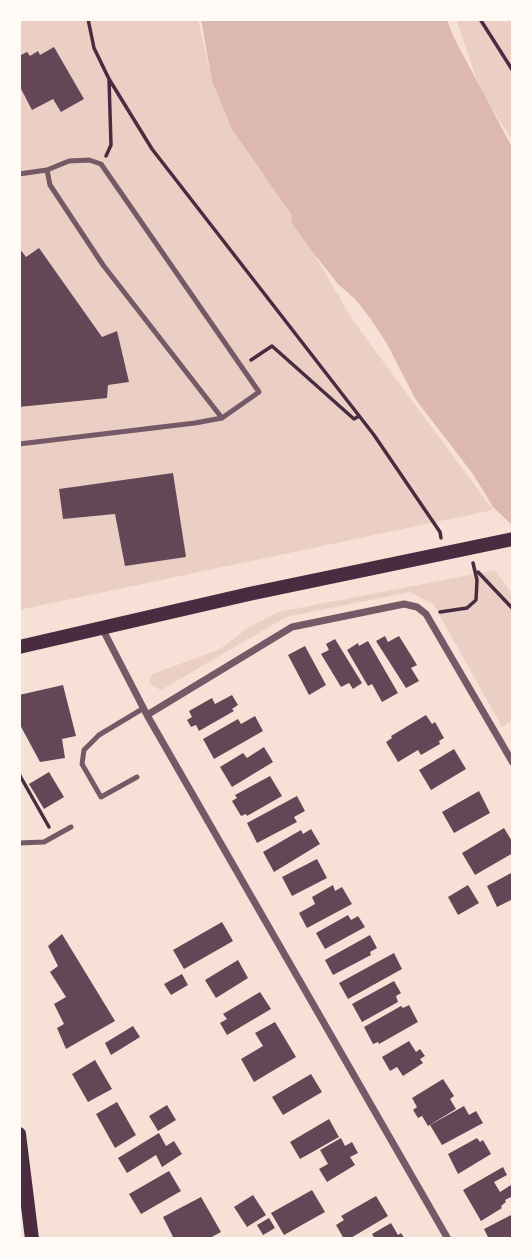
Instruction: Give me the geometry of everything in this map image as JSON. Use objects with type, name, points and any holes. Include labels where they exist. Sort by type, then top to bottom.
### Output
[{"type":"main road","points":[[19,647],[249,594],[513,539]]},
{"type":"main road","points":[[19,1134],[32,1239]]},
{"type":"street","points":[[146,711],[292,627],[404,604],[417,607],[426,614],[513,763]]},
{"type":"street","points":[[102,628],[146,711],[448,1239]]},
{"type":"lane","points":[[19,174],[47,170],[79,159],[101,164],[259,392],[222,418],[19,444]]},
{"type":"lane","points":[[47,170],[50,186],[103,265],[222,418]]},
{"type":"lane","points":[[137,777],[101,797],[82,764],[84,750],[99,735],[146,711]]},
{"type":"lane","points":[[19,843],[44,842],[71,827]]},
{"type":"path","points":[[88,19],[94,48],[109,79],[152,149],[359,416],[437,528]]},
{"type":"path","points":[[480,19],[513,71]]},
{"type":"path","points":[[101,164],[111,145],[109,79]]},
{"type":"path","points":[[242,366],[272,346],[354,419],[359,416]]},
{"type":"path","points":[[426,614],[461,609],[473,603],[478,595],[476,570],[467,549]]},
{"type":"path","points":[[476,570],[513,609]]},
{"type":"path","points":[[19,774],[55,836]]},
{"type":"shaded area","points":[[19,19],[198,19],[212,81],[354,322],[493,510],[19,610]]},
{"type":"shaded area","points":[[201,19],[447,19],[453,36],[513,149],[513,526],[493,507],[473,474],[416,400],[386,342],[370,318],[315,255],[292,223],[291,214],[232,129],[212,81]]},
{"type":"shaded area","points":[[456,19],[513,19],[513,141],[481,92]]},
{"type":"shaded area","points":[[495,570],[513,595],[513,720],[502,727],[434,605],[410,592],[286,617],[161,690],[152,686],[149,680],[153,674],[220,649],[248,628],[278,612]]},
{"type":"building","points":[[54,47],[84,99],[61,112],[53,99],[32,110],[19,85],[19,56],[27,52],[30,56],[38,51],[40,55]]},
{"type":"building","points":[[19,248],[26,257],[39,248],[102,337],[117,331],[129,382],[108,385],[107,398],[19,407]]},
{"type":"building","points":[[173,473],[186,557],[125,566],[115,514],[63,519],[59,489]]},
{"type":"building","points":[[385,636],[388,642],[399,636],[417,665],[411,668],[419,681],[406,688],[376,641]]},
{"type":"building","points":[[335,639],[362,683],[353,689],[349,683],[341,687],[321,654],[329,650],[326,644]]},
{"type":"building","points":[[368,641],[398,693],[382,702],[372,684],[368,686],[347,650],[358,643],[359,646]]},
{"type":"building","points":[[305,646],[326,685],[309,695],[288,655]]},
{"type":"building","points":[[63,685],[76,736],[62,739],[65,758],[40,762],[19,723],[19,695]]},
{"type":"building","points":[[232,695],[238,705],[232,709],[234,711],[199,731],[196,725],[191,727],[187,720],[192,717],[189,711],[212,698],[215,704]]},
{"type":"building","points":[[426,715],[432,724],[435,722],[444,738],[439,741],[440,744],[421,755],[418,750],[398,762],[386,742],[391,736]]},
{"type":"building","points":[[255,716],[263,731],[214,759],[203,739],[238,719],[241,724]]},
{"type":"building","points":[[264,747],[273,762],[232,787],[220,767],[243,753],[247,758]]},
{"type":"building","points":[[454,749],[466,769],[431,790],[419,770]]},
{"type":"building","points":[[49,772],[64,797],[44,809],[29,784]]},
{"type":"building","points":[[270,776],[282,796],[247,816],[241,816],[232,801],[237,798],[235,795]]},
{"type":"building","points":[[479,791],[490,813],[454,833],[442,812]]},
{"type":"building","points":[[297,796],[305,811],[294,817],[297,822],[257,843],[247,823]]},
{"type":"building","points":[[504,828],[513,843],[513,853],[475,875],[462,853]]},
{"type":"building","points":[[311,829],[320,844],[274,872],[263,852],[301,830],[303,834]]},
{"type":"building","points":[[317,859],[327,878],[292,896],[282,877]]},
{"type":"building","points":[[513,872],[513,899],[497,907],[487,886]]},
{"type":"building","points":[[333,885],[335,891],[342,887],[352,904],[307,928],[299,913],[315,904],[312,897]]},
{"type":"building","points":[[468,885],[479,903],[458,915],[448,897]]},
{"type":"building","points":[[348,915],[351,920],[358,916],[365,927],[325,949],[316,933]]},
{"type":"building","points":[[222,922],[233,941],[184,969],[173,950]]},
{"type":"building","points":[[62,934],[115,1021],[66,1049],[57,1028],[64,1024],[54,1004],[66,997],[50,972],[58,966],[48,946]]},
{"type":"building","points":[[370,935],[377,948],[370,952],[371,955],[333,975],[325,960]]},
{"type":"building","points":[[394,953],[402,969],[348,999],[339,983]]},
{"type":"building","points":[[238,960],[248,978],[216,998],[205,980]]},
{"type":"building","points":[[182,974],[188,985],[171,995],[164,984]]},
{"type":"building","points":[[394,981],[401,993],[396,996],[398,1002],[362,1022],[352,1004]]},
{"type":"building","points":[[260,992],[271,1009],[227,1035],[220,1023],[227,1019],[223,1014]]},
{"type":"building","points":[[409,1005],[418,1022],[379,1044],[373,1044],[364,1027],[401,1006],[403,1008]]},
{"type":"building","points":[[275,1022],[296,1057],[254,1082],[241,1059],[263,1046],[255,1033]]},
{"type":"building","points":[[133,1026],[140,1037],[111,1055],[105,1043]]},
{"type":"building","points":[[409,1041],[416,1052],[420,1049],[425,1056],[420,1059],[423,1063],[403,1076],[397,1067],[390,1071],[382,1057]]},
{"type":"building","points":[[95,1060],[112,1089],[88,1102],[72,1074]]},
{"type":"building","points":[[311,1074],[322,1092],[283,1115],[272,1097]]},
{"type":"building","points":[[443,1079],[454,1096],[450,1099],[456,1109],[428,1126],[422,1116],[418,1118],[413,1110],[417,1107],[412,1098]]},
{"type":"building","points":[[117,1102],[136,1135],[115,1148],[96,1114]]},
{"type":"building","points":[[167,1105],[176,1120],[158,1131],[149,1116]]},
{"type":"building","points":[[464,1106],[469,1115],[476,1111],[483,1123],[442,1145],[430,1125]]},
{"type":"building","points":[[329,1119],[339,1137],[300,1159],[290,1142]]},
{"type":"building","points":[[159,1133],[166,1146],[174,1141],[182,1154],[162,1167],[156,1155],[127,1173],[118,1158]]},
{"type":"building","points":[[341,1138],[345,1146],[352,1142],[358,1153],[350,1157],[355,1165],[327,1182],[319,1169],[328,1164],[320,1150]]},
{"type":"building","points":[[477,1138],[480,1142],[483,1140],[491,1154],[458,1174],[448,1154]]},
{"type":"building","points":[[503,1167],[507,1175],[494,1182],[500,1192],[511,1185],[513,1196],[505,1200],[502,1208],[481,1221],[463,1190]]},
{"type":"building","points":[[169,1171],[181,1191],[141,1214],[129,1194]]},
{"type":"building","points":[[312,1190],[325,1212],[284,1235],[271,1213]]},
{"type":"building","points":[[253,1195],[266,1215],[247,1227],[234,1207]]},
{"type":"building","points":[[376,1196],[388,1216],[349,1239],[344,1239],[336,1225],[344,1220],[341,1216]]},
{"type":"building","points":[[201,1197],[221,1232],[208,1239],[174,1239],[163,1217]]},
{"type":"building","points":[[513,1214],[513,1239],[489,1239],[484,1229]]},
{"type":"building","points":[[269,1218],[275,1228],[263,1235],[257,1225]]},
{"type":"building","points":[[391,1223],[398,1235],[401,1233],[405,1239],[375,1239],[372,1234]]}]
